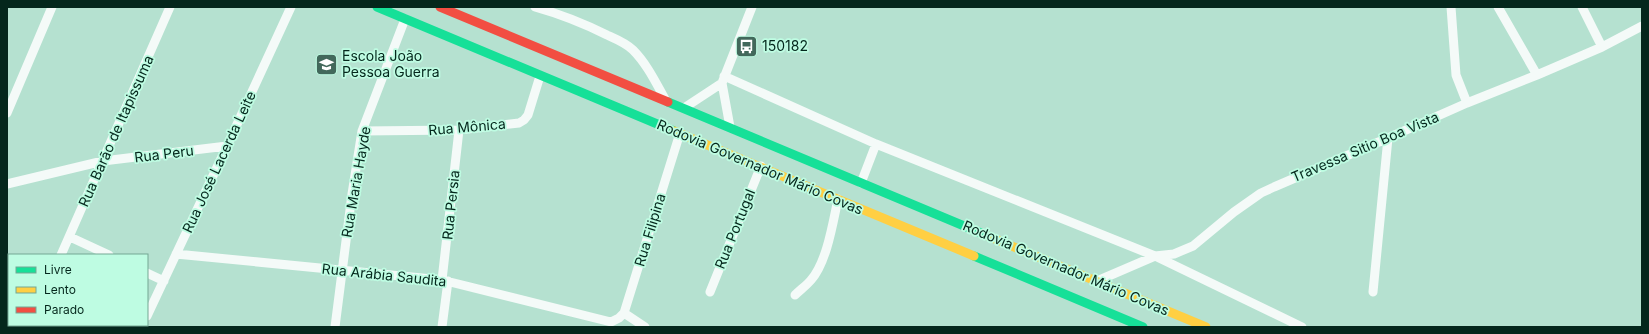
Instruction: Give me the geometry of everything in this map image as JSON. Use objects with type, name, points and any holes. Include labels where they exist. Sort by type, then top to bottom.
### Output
[{"type":"highway","name":"Rodovia Governador Mário Covas","points":[[377,7],[540,76],[761,166],[1143,327]]},
{"type":"highway","name":"Rodovia Governador Mário Covas","points":[[440,7],[1097,280],[1206,327]]},
{"type":"street","points":[[7,113],[52,7]]},
{"type":"street","name":"Rua Barão de Itapissuma","points":[[62,254],[170,7]]},
{"type":"street","name":"Rua José Lacerda Leite","points":[[148,314],[228,146],[291,7]]},
{"type":"street","points":[[535,7],[560,14],[589,26],[622,42],[632,49],[642,60],[666,101]]},
{"type":"street","points":[[730,128],[723,79],[752,7]]},
{"type":"street","points":[[1451,7],[1456,75],[1467,103]]},
{"type":"street","points":[[1498,7],[1537,75]]},
{"type":"street","points":[[1582,7],[1602,46]]},
{"type":"street","name":"Rua Maria Hayde","points":[[335,327],[352,194],[362,131],[405,19]]},
{"type":"street","name":"Travessa Sitio Boa Vista","points":[[1097,280],[1155,256],[1174,254],[1193,246],[1234,212],[1261,193],[1467,103],[1537,75],[1602,46],[1642,26]]},
{"type":"street","name":"Rua Mônica","points":[[362,131],[459,130],[519,122],[524,120],[528,115],[540,76]]},
{"type":"street","points":[[684,108],[723,79]]},
{"type":"street","points":[[723,79],[876,144],[1155,256],[1302,327]]},
{"type":"street","name":"Rua Persia","points":[[442,327],[459,130]]},
{"type":"street","name":"Rua Filipina","points":[[624,313],[680,133]]},
{"type":"street","points":[[1373,292],[1388,138]]},
{"type":"street","points":[[861,183],[876,144]]},
{"type":"street","name":"Rua Peru","points":[[7,184],[103,161],[228,146]]},
{"type":"street","name":"Rua Portugal","points":[[710,292],[761,166]]},
{"type":"street","points":[[795,295],[812,279],[821,263],[829,240],[838,199]]},
{"type":"street","points":[[70,237],[107,254]]},
{"type":"street","name":"Rua Arábia Saudita","points":[[176,254],[445,280],[611,324]]},
{"type":"street","points":[[148,273],[164,281]]},
{"type":"street","points":[[611,324],[624,313],[645,327]]},
{"type":"traffic: fast","points":[[377,7],[674,131]]},
{"type":"traffic: fast","points":[[668,102],[988,236]]},
{"type":"traffic: fast","points":[[974,256],[1143,327]]},
{"type":"traffic: slow","points":[[674,131],[974,256]]},
{"type":"traffic: slow","points":[[988,236],[1206,327]]},
{"type":"traffic: jam","points":[[440,7],[668,102]]},
{"type":"place","name":"150182","points":[[747,46]]},
{"type":"place","name":"Escola João Pessoa Guerra","points":[[326,64]]}]
